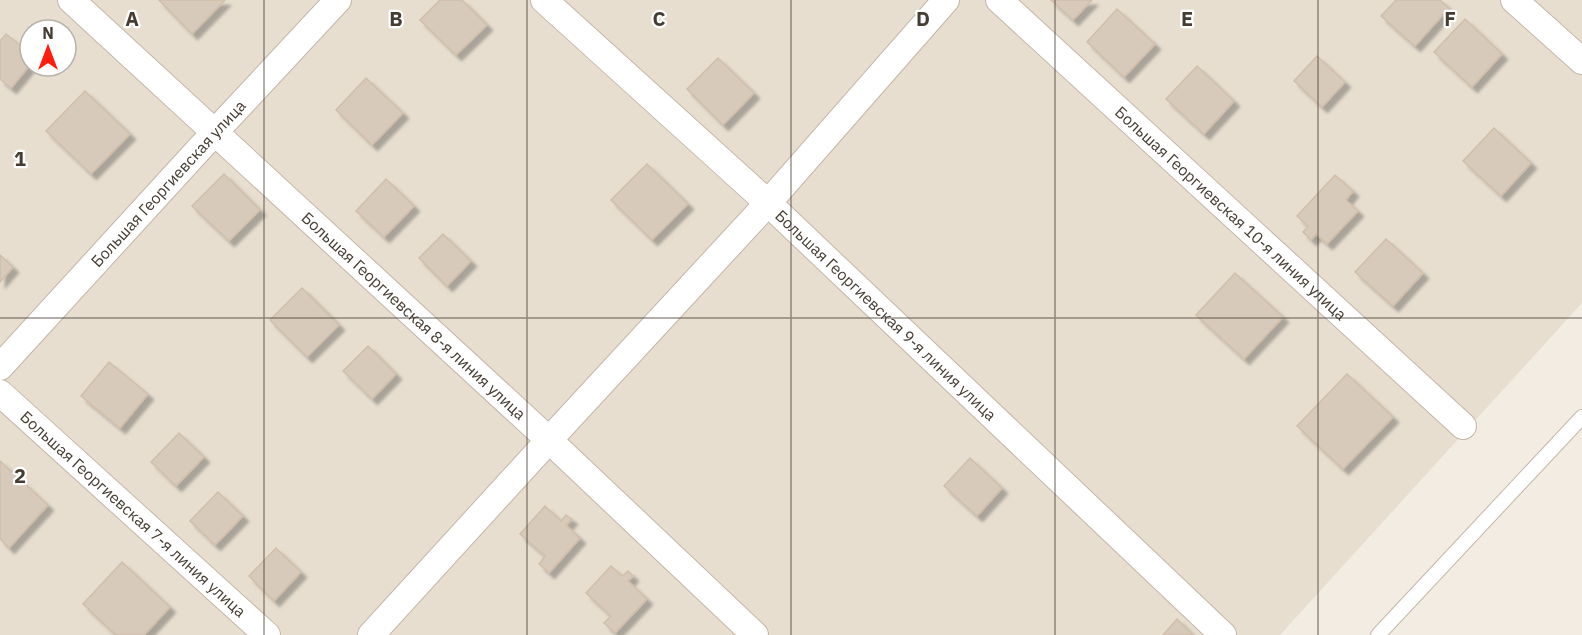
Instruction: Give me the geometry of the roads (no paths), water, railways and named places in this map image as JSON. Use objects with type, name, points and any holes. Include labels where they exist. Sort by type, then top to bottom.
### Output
[{"type":"street","name":"Большая Георгиевская 8-я линия улица","points":[[71,0],[549,440],[755,635]]},
{"type":"street","name":"Большая Георгиевская улица","points":[[0,367],[338,0]]},
{"type":"street","name":"Большая Георгиевская 9-я линия улица","points":[[544,0],[768,203],[1223,635]]},
{"type":"street","points":[[371,635],[768,203],[946,0]]},
{"type":"street","name":"Большая Георгиевская 10-я линия улица","points":[[999,0],[1463,426]]},
{"type":"street","points":[[1514,0],[1582,61]]},
{"type":"street","name":"Большая Георгиевская 7-я линия улица","points":[[0,393],[267,635]]},
{"type":"lane","points":[[1378,635],[1582,417]]}]
